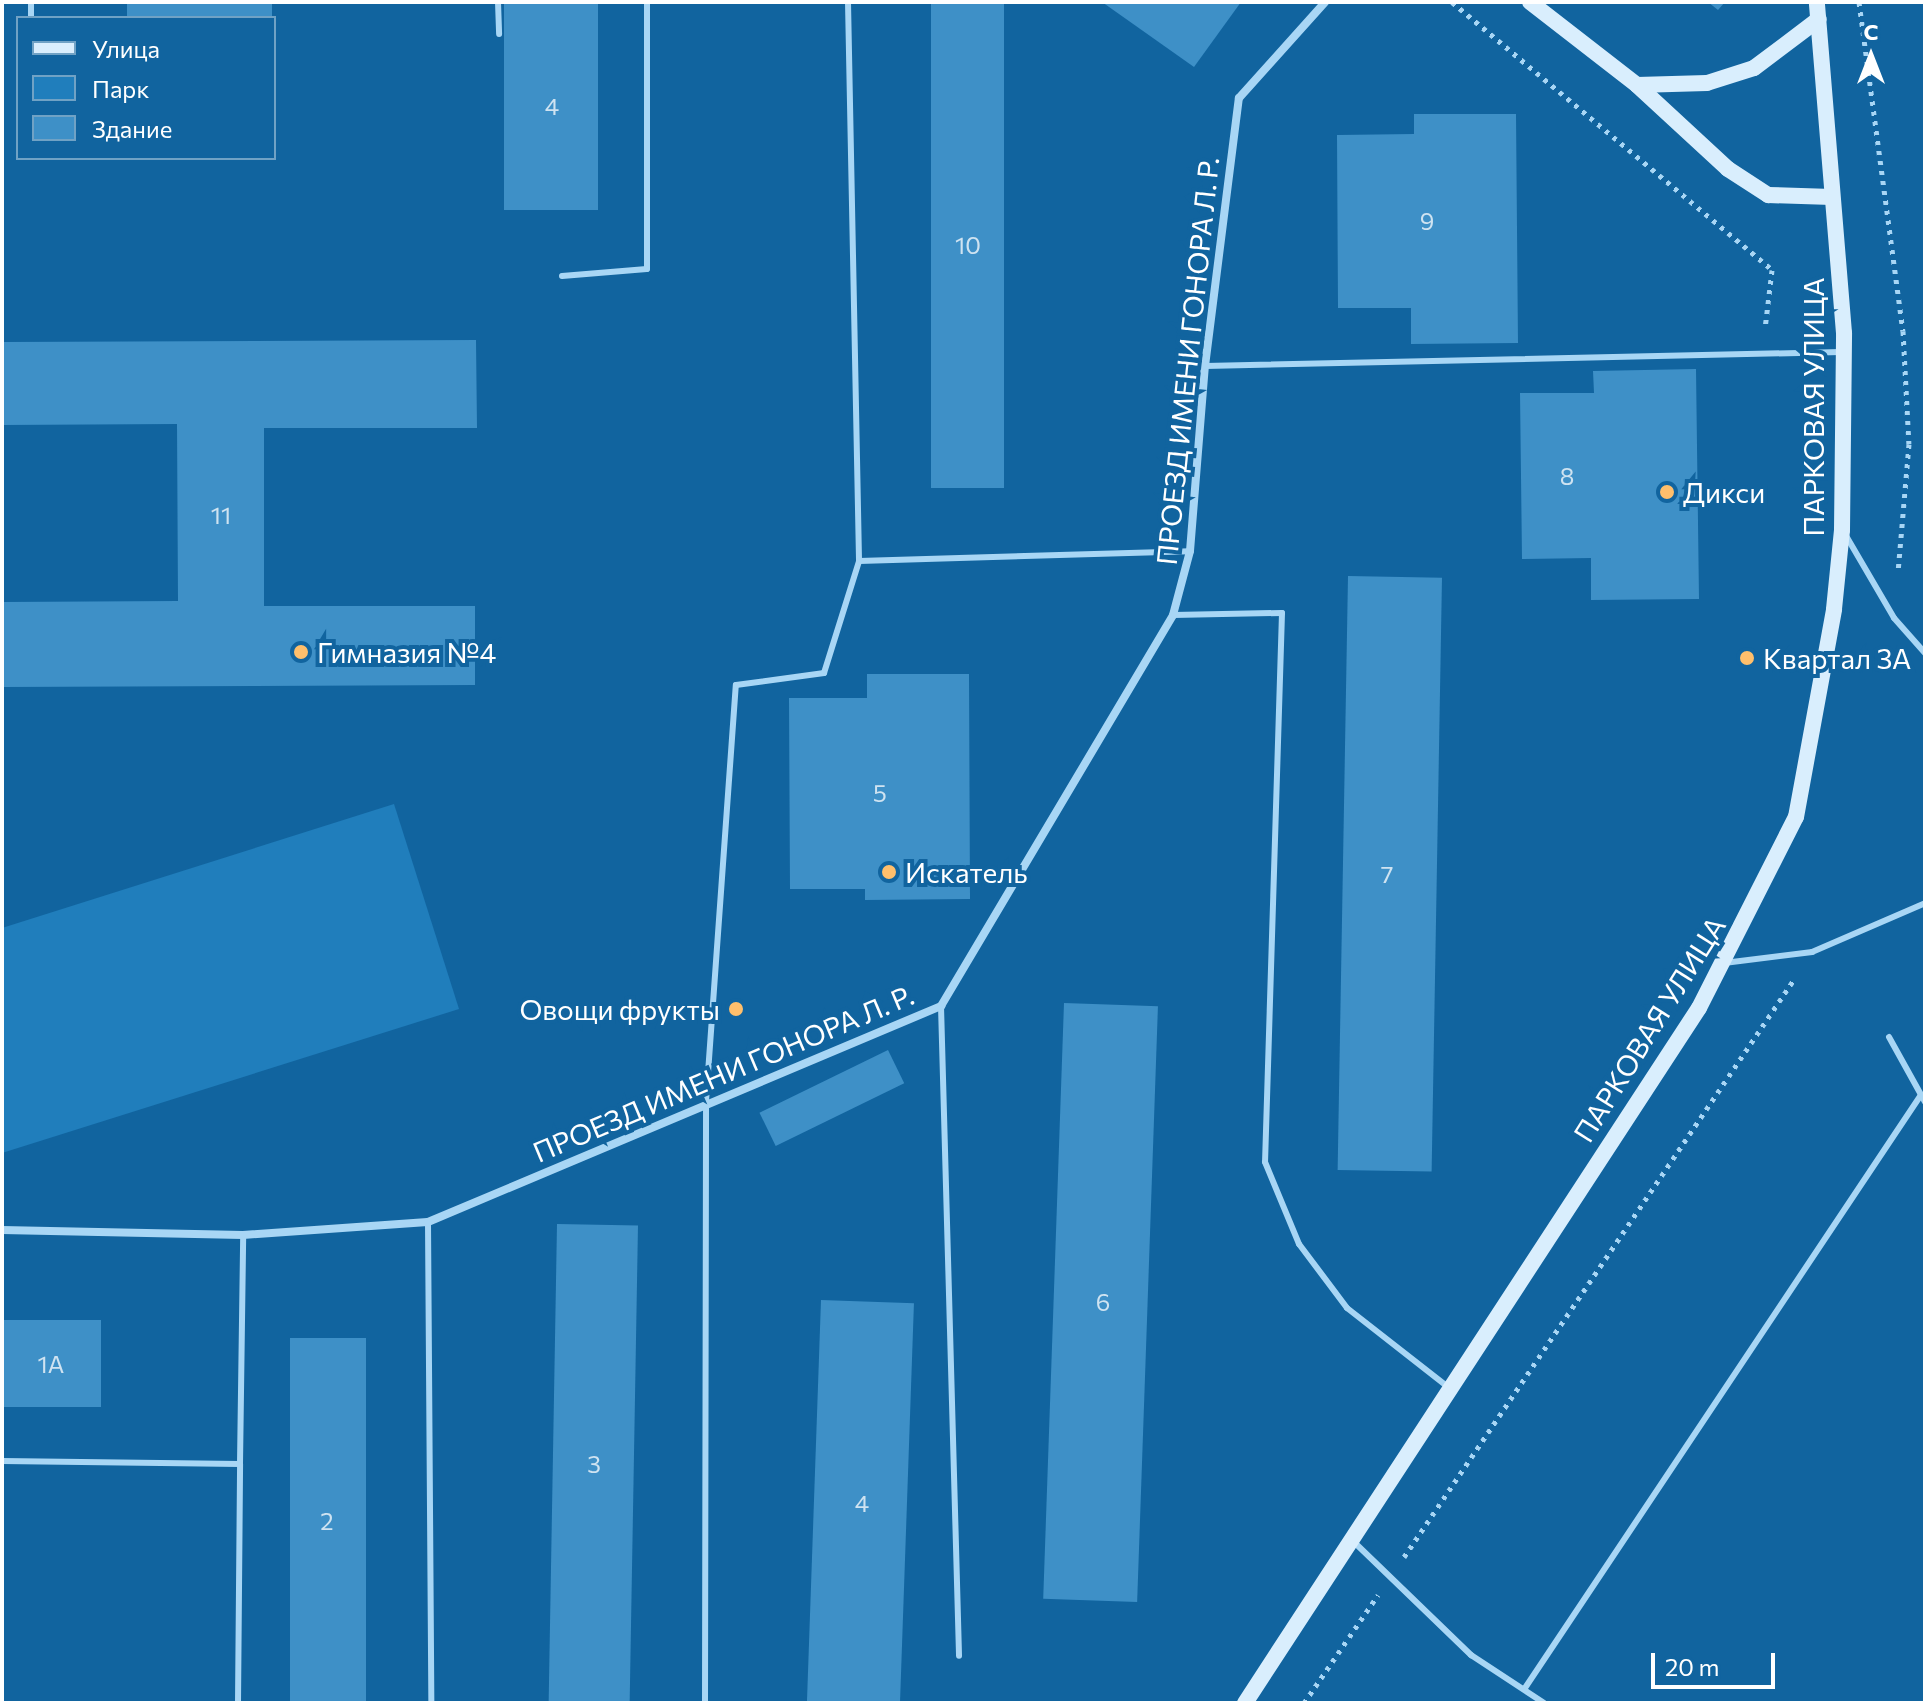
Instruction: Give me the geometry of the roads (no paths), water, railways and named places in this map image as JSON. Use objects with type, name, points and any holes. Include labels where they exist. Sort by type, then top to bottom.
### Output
[{"type":"main road","points":[[1530,2],[1637,85],[1728,169],[1768,195],[1832,197]]},
{"type":"main road","points":[[1637,85],[1707,83],[1754,68],[1818,10]]},
{"type":"main road","name":"ПАРКОВАЯ УЛИЦА","points":[[1245,1703],[1724,963],[1796,817],[1834,609],[1842,530],[1844,352],[1818,10]]},
{"type":"street","name":"ПРОЕЗД ИМЕНИ ГОНОРА Л. Р.","points":[[2,1230],[243,1235],[428,1222],[706,1101],[941,1006],[1173,615],[1190,551],[1205,366],[1239,98],[1325,2]]},
{"type":"lane","points":[[498,2],[499,34]]},
{"type":"lane","points":[[562,276],[647,269],[647,2]]},
{"type":"lane","points":[[705,1703],[706,1101],[736,685],[824,673],[859,561],[848,2]]},
{"type":"lane","points":[[1205,366],[1844,352]]},
{"type":"lane","points":[[1842,530],[1894,618],[1925,653]]},
{"type":"lane","points":[[859,561],[1190,551]]},
{"type":"lane","points":[[1173,615],[1282,613],[1265,1162],[1299,1244],[1347,1308],[1449,1388]]},
{"type":"lane","points":[[1724,963],[1812,952],[1925,903]]},
{"type":"lane","points":[[941,1006],[959,1656]]},
{"type":"lane","points":[[1525,1688],[1923,1098],[1889,1037]]},
{"type":"lane","points":[[428,1222],[431,1703]]},
{"type":"lane","points":[[238,1703],[243,1235]]},
{"type":"lane","points":[[2,1461],[240,1464]]},
{"type":"lane","points":[[1352,1539],[1471,1655],[1544,1703]]},
{"type":"place","name":"Дикси","points":[[1667,492]]},
{"type":"place","name":"Гимназия №4","points":[[301,652]]},
{"type":"place","name":"Квартал 3А","points":[[1747,658]]},
{"type":"place","name":"Искатель","points":[[889,872]]},
{"type":"place","name":"Овощи фрукты","points":[[736,1009]]}]
